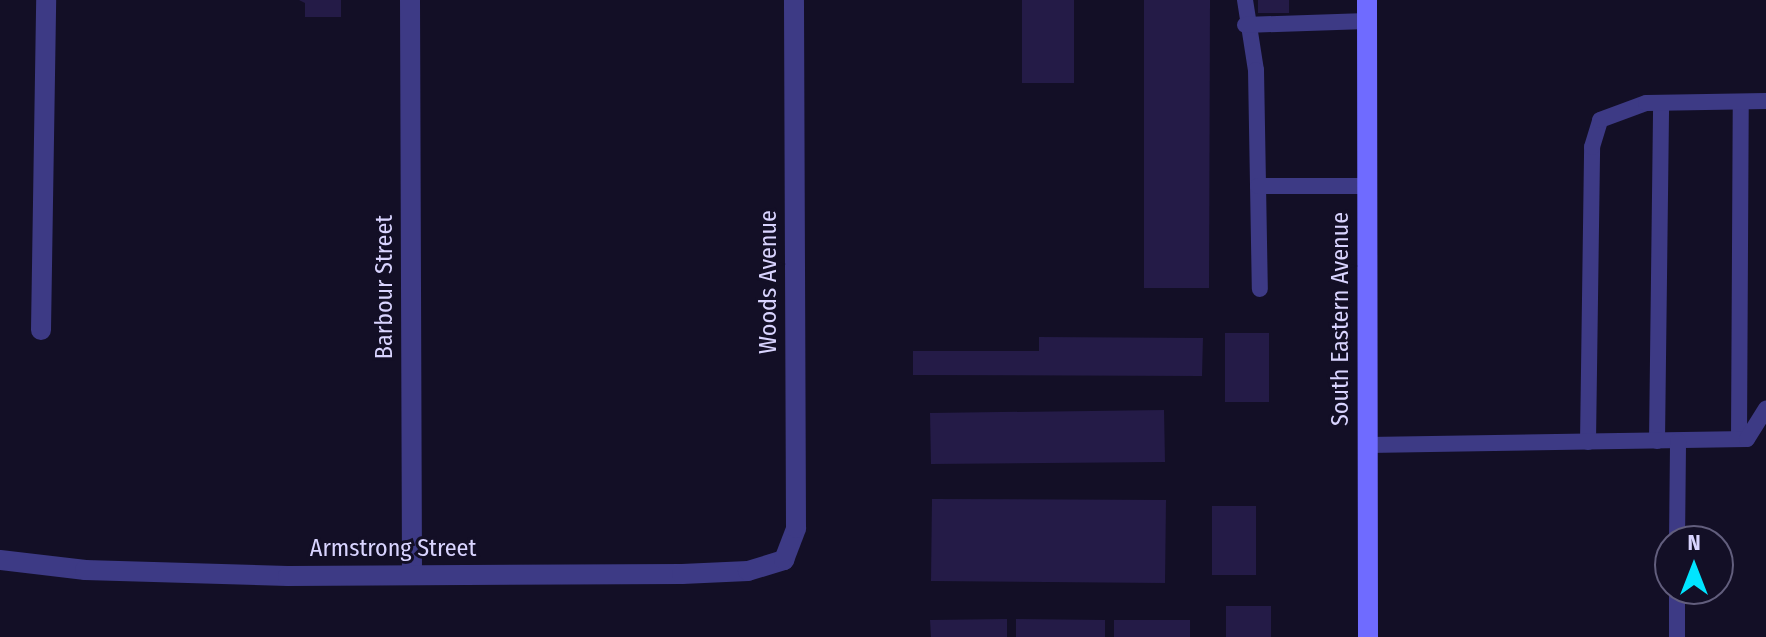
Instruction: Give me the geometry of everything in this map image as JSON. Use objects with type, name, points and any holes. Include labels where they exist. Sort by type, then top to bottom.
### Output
[{"type":"main road","name":"South Eastern Avenue","points":[[1367,0],[1368,637]]},
{"type":"street","points":[[41,330],[46,0]]},
{"type":"street","name":"Barbour Street","points":[[410,0],[412,574]]},
{"type":"street","name":"Woods Avenue","points":[[784,560],[796,528],[794,0]]},
{"type":"street","name":"Armstrong Street","points":[[0,560],[188,574],[682,574],[748,571],[784,560]]},
{"type":"lane","points":[[1245,0],[1245,25],[1256,70],[1260,289]]},
{"type":"lane","points":[[1245,25],[1367,21]]},
{"type":"lane","points":[[1588,442],[1592,147],[1600,120],[1646,103],[1766,101]]},
{"type":"lane","points":[[1741,102],[1743,439]]},
{"type":"lane","points":[[1657,441],[1661,103]]},
{"type":"lane","points":[[1258,186],[1367,186]]},
{"type":"lane","points":[[1743,439],[1766,408]]},
{"type":"lane","points":[[1368,445],[1766,440]]},
{"type":"lane","points":[[1677,525],[1678,441]]},
{"type":"lane","points":[[1677,605],[1677,637]]},
{"type":"building","points":[[299,0],[341,0],[341,17],[305,17],[305,3]]},
{"type":"building","points":[[1022,0],[1074,0],[1074,83],[1022,83]]},
{"type":"building","points":[[1144,0],[1210,0],[1209,288],[1144,288]]},
{"type":"building","points":[[1258,0],[1289,0],[1289,13],[1258,13]]},
{"type":"building","points":[[1225,333],[1269,333],[1269,402],[1225,402]]},
{"type":"building","points":[[1039,337],[1203,338],[1202,376],[913,375],[913,351],[1039,351]]},
{"type":"building","points":[[1164,410],[1165,462],[931,464],[930,413]]},
{"type":"building","points":[[932,499],[1166,500],[1165,583],[931,581]]},
{"type":"building","points":[[1212,506],[1256,506],[1256,575],[1212,575]]},
{"type":"building","points":[[1226,606],[1271,606],[1271,637],[1226,637]]},
{"type":"building","points":[[1007,619],[1007,637],[931,637],[930,620]]},
{"type":"building","points":[[1016,619],[1105,620],[1105,637],[1016,637]]},
{"type":"building","points":[[1114,620],[1190,620],[1190,637],[1114,637]]}]
